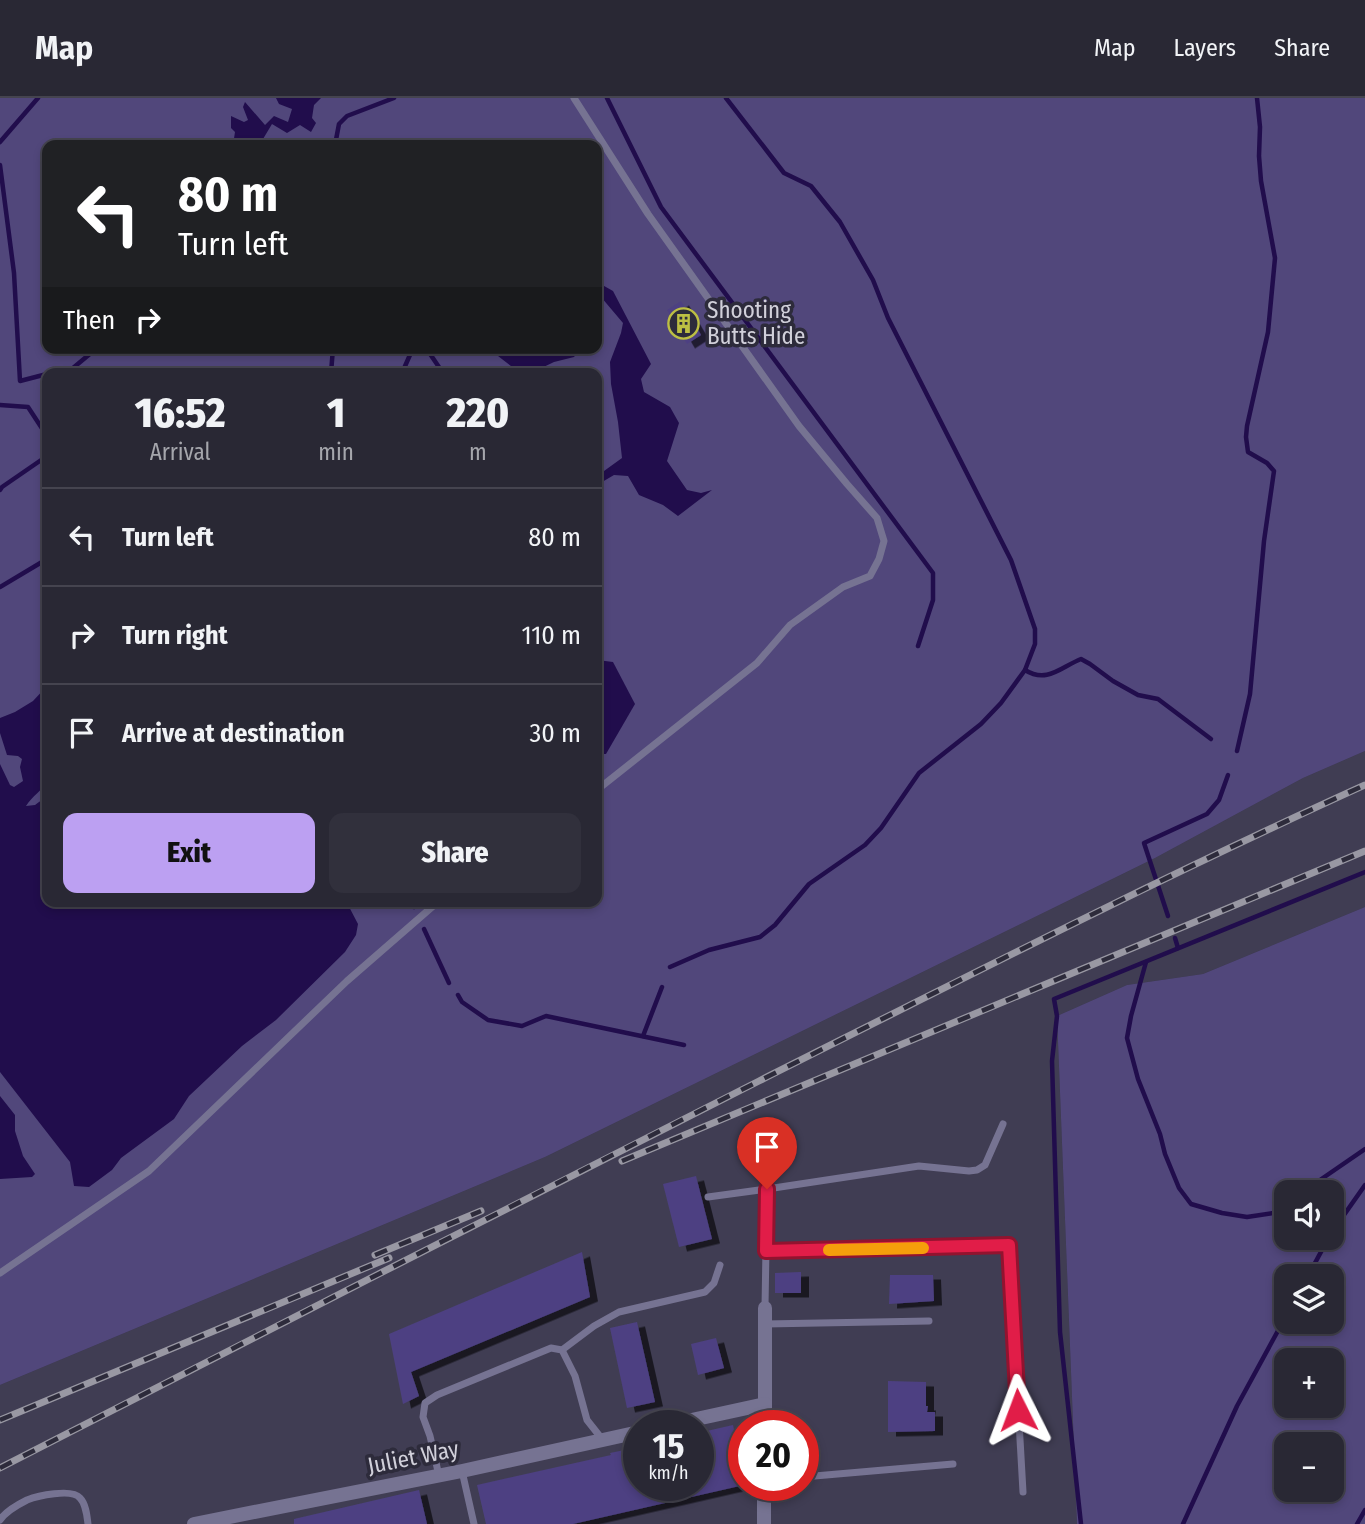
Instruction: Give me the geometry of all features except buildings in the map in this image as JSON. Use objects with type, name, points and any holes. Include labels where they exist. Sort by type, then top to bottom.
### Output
[{"type":"street","points":[[765,1308],[765,1410]]},
{"type":"street","points":[[714,1415],[765,1404]]},
{"type":"street","name":"Juliet Way","points":[[194,1524],[234,1520],[623,1435]]},
{"type":"street","points":[[764,1524],[765,1501]]},
{"type":"lane","points":[[574,98],[601,140]]},
{"type":"lane","points":[[602,142],[648,214],[799,426],[877,518],[884,541],[870,576],[843,587],[790,625],[757,663],[602,786]]},
{"type":"lane","points":[[0,1273],[149,1171],[346,981],[432,907]]},
{"type":"lane","points":[[708,1197],[919,1166],[977,1170],[985,1166],[1003,1124]]},
{"type":"lane","points":[[765,1308],[767,1189]]},
{"type":"lane","points":[[766,1251],[1009,1245],[1023,1492]]},
{"type":"lane","points":[[439,1476],[423,1417],[425,1403],[437,1395],[551,1348],[562,1350],[594,1326],[619,1312],[705,1292],[714,1283],[720,1265]]},
{"type":"lane","points":[[765,1324],[929,1321]]},
{"type":"lane","points":[[562,1350],[575,1376],[587,1420],[602,1440]]},
{"type":"lane","points":[[819,1476],[953,1464]]},
{"type":"lane","points":[[462,1471],[474,1524]]},
{"type":"lane","points":[[0,1520],[14,1507],[27,1500],[67,1493],[81,1498],[88,1524]]},
{"type":"shaded area","points":[[0,98],[1365,98],[1365,751],[1303,778],[1155,858],[545,1157],[0,1385]]},
{"type":"shaded area","points":[[276,98],[321,98],[314,105],[312,118],[316,123],[311,132],[300,125],[287,133],[272,124],[263,140],[234,140],[235,132],[231,128],[231,116],[244,122],[248,120],[243,107],[245,102],[265,125],[274,116],[288,122],[292,109],[279,104]]},
{"type":"shaded area","points":[[602,285],[613,291],[651,364],[641,379],[644,392],[670,407],[679,423],[667,461],[687,490],[701,493],[712,490],[678,516],[663,505],[639,495],[628,476],[614,475],[602,482],[602,471],[622,458],[610,362],[623,323],[602,298]]},
{"type":"shaded area","points":[[495,354],[576,354],[541,368],[514,368]]},
{"type":"shaded area","points":[[602,661],[613,662],[635,704],[606,754],[602,754]]},
{"type":"shaded area","points":[[42,691],[42,788],[26,806],[35,805],[42,800],[42,907],[349,907],[358,924],[356,935],[345,952],[276,1020],[242,1046],[189,1096],[174,1119],[121,1158],[112,1170],[89,1187],[74,1186],[70,1162],[0,1072],[0,764],[10,785],[14,787],[23,781],[20,767],[22,759],[7,755],[0,733],[0,718],[33,701]]},
{"type":"shaded area","points":[[1365,751],[1365,907],[1203,974],[1127,985],[1057,1016],[1077,1524],[0,1524],[0,1385],[545,1157],[1155,858],[1303,778]]},
{"type":"shaded area","points":[[1365,907],[1365,1524],[1077,1524],[1057,1016],[1127,985],[1203,974]]},
{"type":"shaded area","points":[[0,1096],[15,1115],[15,1131],[23,1156],[35,1174],[32,1177],[0,1179]]},
{"type":"waterway","points":[[0,142],[38,98]]},
{"type":"waterway","points":[[336,140],[339,124],[347,116],[394,98]]},
{"type":"waterway","points":[[607,98],[661,207],[933,573],[933,600],[918,646]]},
{"type":"waterway","points":[[670,967],[709,950],[760,937],[775,925],[809,884],[865,845],[881,828],[919,773],[981,724],[1001,703],[1025,670],[1035,644],[1035,629],[1011,560],[888,318],[873,280],[840,222],[811,186],[784,173],[726,98]]},
{"type":"waterway","points":[[1237,751],[1250,694],[1264,541],[1274,471],[1267,463],[1248,452],[1246,437],[1268,332],[1275,258],[1261,181],[1257,98]]},
{"type":"waterway","points":[[0,165],[14,273],[20,381],[42,375]]},
{"type":"waterway","points":[[73,368],[90,354]]},
{"type":"waterway","points":[[331,368],[333,354]]},
{"type":"waterway","points":[[404,368],[410,354]]},
{"type":"waterway","points":[[430,354],[440,368]]},
{"type":"waterway","points":[[0,405],[28,407],[42,428]]},
{"type":"waterway","points":[[0,490],[42,459]]},
{"type":"waterway","points":[[0,587],[42,562]]},
{"type":"waterway","points":[[1025,670],[1033,674],[1047,675],[1081,659],[1138,695],[1158,699],[1211,739]]},
{"type":"waterway","points":[[1168,916],[1144,843],[1207,814],[1219,800],[1228,775]]},
{"type":"waterway","points":[[1081,1524],[1060,1332],[1052,1061],[1057,1016],[1054,999],[1365,872]]},
{"type":"waterway","points":[[424,929],[449,983]]},
{"type":"waterway","points":[[1175,938],[1178,948]]},
{"type":"waterway","points":[[1146,962],[1127,1038],[1138,1079],[1179,1188],[1191,1204],[1222,1213],[1247,1217],[1274,1213]]},
{"type":"waterway","points":[[643,1036],[662,987]]},
{"type":"waterway","points":[[458,995],[462,1002],[488,1020],[522,1026],[546,1016],[684,1045]]},
{"type":"waterway","points":[[1320,1180],[1365,1149]]},
{"type":"waterway","points":[[1344,1215],[1365,1185]]},
{"type":"waterway","points":[[1314,1264],[1322,1250]]},
{"type":"waterway","points":[[1183,1524],[1237,1406],[1276,1334]]},
{"type":"waterway","points":[[1357,1524],[1365,1510]]},
{"type":"railway","points":[[0,1468],[985,967],[1365,785]]},
{"type":"railway","points":[[622,1161],[1365,851]]},
{"type":"railway","points":[[375,1255],[481,1211]]},
{"type":"railway","points":[[0,1420],[389,1258]]},
{"type":"slow traffic","points":[[829,1250],[923,1248]]},
{"type":"place","name":"Shooting Butts Hide","points":[[684,323]]},
{"type":"route","points":[[767,1189],[766,1251],[1009,1245],[1018,1410]]}]
